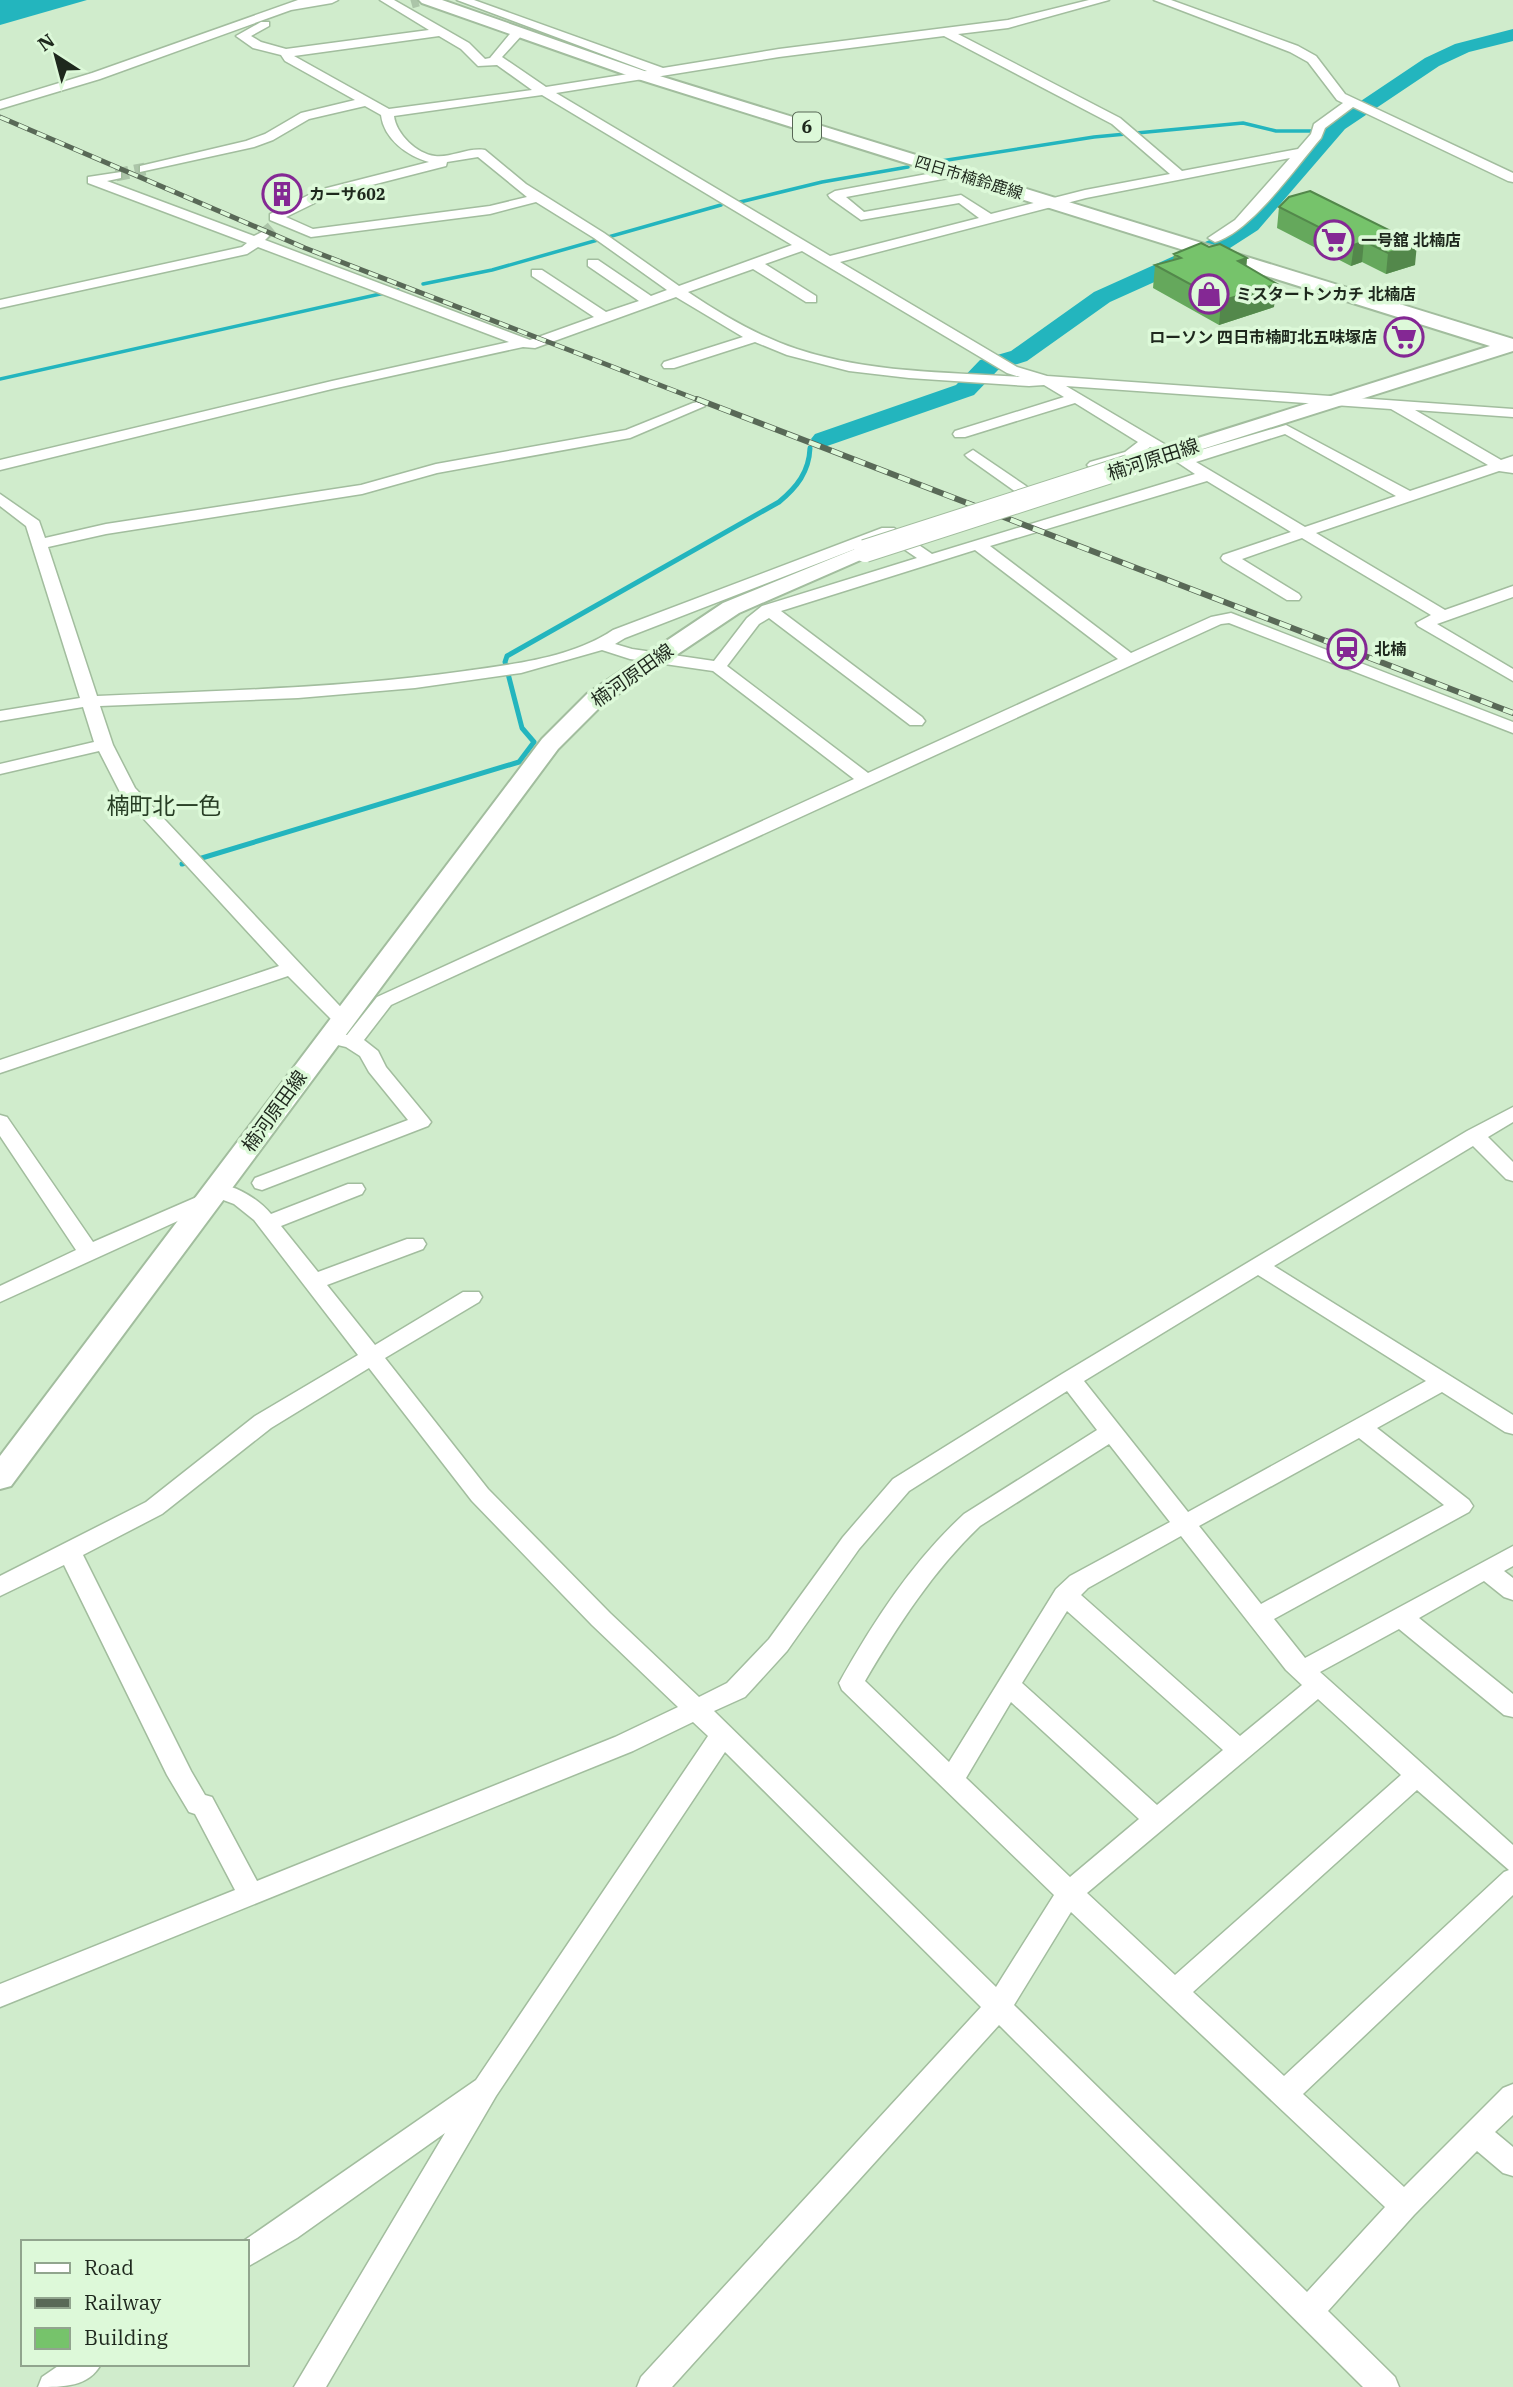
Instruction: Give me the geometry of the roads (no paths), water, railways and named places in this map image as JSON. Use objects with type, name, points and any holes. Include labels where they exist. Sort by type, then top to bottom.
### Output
[{"type":"main road","name":"四日市楠鈴鹿線","points":[[413,3],[519,32],[644,76],[1191,246],[1216,246],[1511,345]]},
{"type":"main road","name":"楠河原田線","points":[[0,1478],[211,1195],[341,1033],[550,744],[595,699],[731,608],[865,551],[1511,345]]},
{"type":"street","points":[[5,109],[309,0]]},
{"type":"street","points":[[331,0],[292,7],[243,36],[257,45],[286,53],[439,32]]},
{"type":"street","points":[[386,0],[413,3],[439,32],[465,46],[482,63],[498,61]]},
{"type":"street","points":[[463,0],[664,73]]},
{"type":"street","points":[[286,53],[289,58],[387,113],[543,92],[779,53],[1008,24],[1103,0]]},
{"type":"street","points":[[1160,0],[1294,49],[1312,59],[1335,92],[1354,104],[1513,178]]},
{"type":"street","points":[[519,32],[496,54],[498,61],[543,92],[998,363],[1046,380],[1158,445]]},
{"type":"street","points":[[946,32],[1116,121],[1180,175]]},
{"type":"street","points":[[145,169],[250,144],[305,116],[368,101]]},
{"type":"street","points":[[1216,246],[1240,223],[1319,131],[1318,127],[1354,104]]},
{"type":"street","points":[[387,113],[385,115],[394,137],[427,158],[441,163],[324,193],[275,217],[278,223],[312,233],[491,210],[538,198]]},
{"type":"street","points":[[827,261],[1050,203],[1300,152]]},
{"type":"street","points":[[436,160],[480,153],[538,198],[680,293],[753,338],[793,353],[829,362],[1029,382],[1046,380],[1513,413]]},
{"type":"street","points":[[954,173],[835,195],[862,216],[961,199],[988,219]]},
{"type":"street","points":[[116,175],[93,180],[259,239],[530,345],[680,293],[802,246]]},
{"type":"street","points":[[0,304],[247,250],[259,239]]},
{"type":"street","points":[[593,263],[651,303]]},
{"type":"street","points":[[755,264],[811,299]]},
{"type":"street","points":[[537,273],[607,319]]},
{"type":"street","points":[[669,365],[753,338]]},
{"type":"street","points":[[0,465],[318,388],[523,343]]},
{"type":"street","points":[[1239,395],[1265,406],[1268,415],[1264,424]]},
{"type":"street","points":[[960,434],[1076,398]]},
{"type":"street","points":[[1396,405],[1406,413],[1509,466]]},
{"type":"street","points":[[39,544],[106,529],[362,489],[436,469],[630,434],[698,406]]},
{"type":"street","points":[[1409,497],[1286,429],[1183,460],[1444,616]]},
{"type":"street","points":[[990,499],[1136,452],[1144,448],[1146,442],[1143,437]]},
{"type":"street","points":[[973,455],[1021,489]]},
{"type":"street","points":[[1293,597],[1229,558],[1509,466]]},
{"type":"street","points":[[718,667],[741,635],[768,609],[928,558],[1184,481],[1209,476]]},
{"type":"street","points":[[0,499],[33,524],[104,745],[127,790],[291,968],[341,1033],[363,1047],[376,1062],[376,1068],[421,1122],[262,1183]]},
{"type":"street","points":[[0,716],[90,702],[321,691],[415,683],[505,670],[602,645],[619,634],[888,531],[928,558]]},
{"type":"street","points":[[977,544],[1130,660]]},
{"type":"street","points":[[1513,592],[1424,623],[1513,676]]},
{"type":"street","points":[[768,609],[916,721]]},
{"type":"street","points":[[341,1033],[384,1001],[1217,620],[1231,618],[1513,728]]},
{"type":"street","points":[[602,645],[654,658],[718,667],[867,781]]},
{"type":"street","points":[[0,769],[104,745]]},
{"type":"street","points":[[0,1067],[291,968]]},
{"type":"street","points":[[0,1996],[624,1744],[736,1690],[778,1645],[858,1535],[901,1485],[1070,1379],[1513,1113]]},
{"type":"street","points":[[0,1121],[89,1252]]},
{"type":"street","points":[[1474,1135],[1513,1174]]},
{"type":"street","points":[[268,1223],[355,1189]]},
{"type":"street","points":[[0,1295],[211,1195],[241,1199],[268,1223],[480,1495],[601,1619],[723,1735],[1384,2387]]},
{"type":"street","points":[[313,1282],[415,1244]]},
{"type":"street","points":[[1259,1266],[1513,1426]]},
{"type":"street","points":[[0,1587],[154,1508],[263,1422],[471,1297]]},
{"type":"street","points":[[1070,1379],[1309,1678],[1513,1861]]},
{"type":"street","points":[[951,1780],[1054,1609],[1079,1582],[1441,1382]]},
{"type":"street","points":[[1258,1617],[1461,1506],[1360,1427]]},
{"type":"street","points":[[1112,1431],[972,1520],[952,1536],[873,1646],[850,1683],[1069,1893],[1404,2206]]},
{"type":"street","points":[[70,1553],[180,1775],[198,1805],[203,1804],[250,1895]]},
{"type":"street","points":[[652,2387],[998,2007],[1069,1893],[1240,1750],[1309,1678],[1401,1617],[1513,1555]]},
{"type":"street","points":[[1486,1570],[1513,1591]]},
{"type":"street","points":[[1065,1595],[1240,1750]]},
{"type":"street","points":[[1401,1617],[1513,1708]]},
{"type":"street","points":[[1009,1685],[1156,1819]]},
{"type":"street","points":[[309,2387],[486,2088],[723,1735]]},
{"type":"street","points":[[1175,1991],[1417,1775]]},
{"type":"street","points":[[1284,2094],[1513,1879]]},
{"type":"street","points":[[248,2253],[287,2229],[486,2088]]},
{"type":"street","points":[[1307,2313],[1404,2206],[1513,2096]]},
{"type":"street","points":[[1477,2134],[1513,2164]]},
{"type":"street","points":[[53,2387],[83,2366]]},
{"type":"water","points":[[0,0],[87,0],[0,25]]},
{"type":"waterway","points":[[824,439],[965,390],[989,365],[1019,356],[1102,297],[1222,243],[1250,225],[1338,125],[1432,62],[1462,48],[1513,35]]},
{"type":"waterway","points":[[941,161],[1094,137],[1243,123],[1276,131],[1330,131]]},
{"type":"waterway","points":[[740,202],[822,182],[908,167]]},
{"type":"waterway","points":[[423,284],[492,270],[721,205]]},
{"type":"waterway","points":[[0,379],[398,290]]},
{"type":"waterway","points":[[182,864],[519,762],[534,742],[522,728],[505,662],[507,656],[779,502],[801,478],[810,448]]},
{"type":"tunnel","points":[[411,2],[418,0]]},
{"type":"tunnel","points":[[116,175],[145,169]]},
{"type":"tunnel","points":[[262,236],[274,226]]},
{"type":"railway","points":[[0,117],[305,248],[701,401]]},
{"type":"railway","points":[[697,399],[1513,713]]},
{"type":"place","name":"カーサ602","points":[[282,194]]},
{"type":"place","name":"一号舘 北楠店","points":[[1334,240]]},
{"type":"place","name":"ミスタートンカチ 北楠店","points":[[1209,294]]},
{"type":"place","name":"ローソン 四日市楠町北五味塚店","points":[[1404,337]]},
{"type":"place","name":"北楠","points":[[1347,649]]},
{"type":"district","name":"楠町北一色","points":[[164,806]]}]
